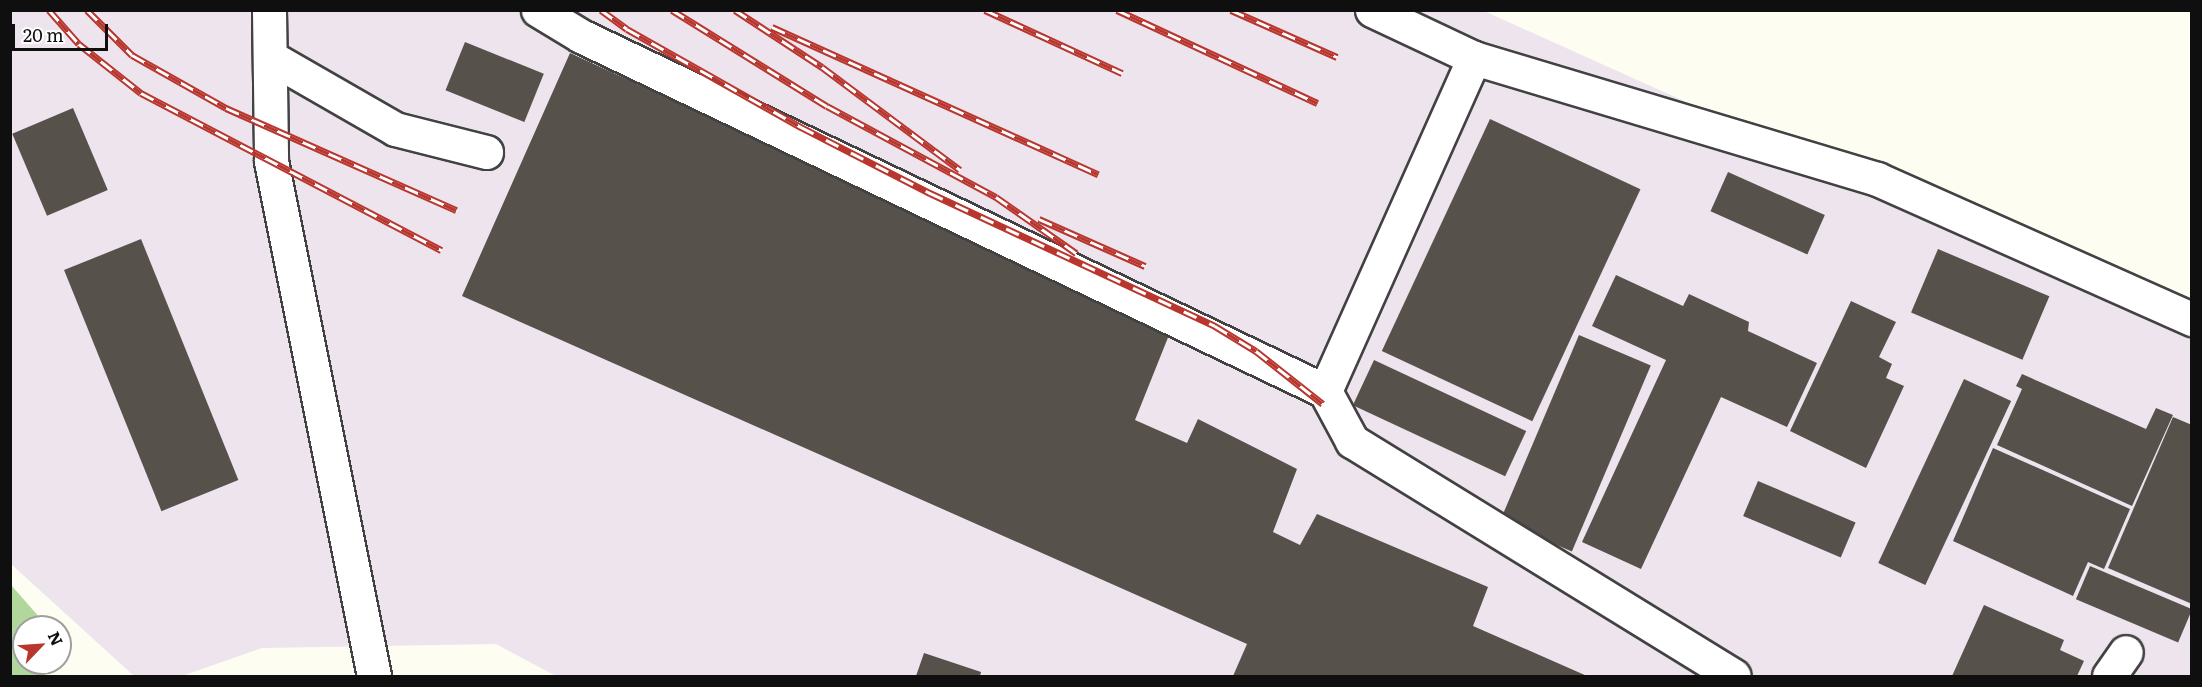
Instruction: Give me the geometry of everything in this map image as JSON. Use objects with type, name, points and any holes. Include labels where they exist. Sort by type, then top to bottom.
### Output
[{"type":"street","points":[[269,10],[271,161],[374,676]]},
{"type":"street","points":[[538,10],[581,36],[1325,391],[1352,441],[1734,676]]},
{"type":"street","points":[[1372,10],[1474,58],[1877,179],[2192,319]]},
{"type":"street","points":[[270,57],[395,129],[486,152]]},
{"type":"street","points":[[1325,391],[1474,58]]},
{"type":"shaded area","points":[[10,11],[1484,11],[2191,329],[2191,676],[556,676],[496,644],[262,648],[182,676],[134,676],[72,620],[72,615],[67,615],[11,564]]},
{"type":"green space","points":[[11,585],[37,615],[12,615],[12,675],[44,675],[11,676]]},
{"type":"building","points":[[465,42],[544,74],[524,122],[446,90]]},
{"type":"building","points":[[570,53],[1171,330],[1135,420],[1187,443],[1198,419],[1297,469],[1273,532],[1300,545],[1317,514],[1488,587],[1473,626],[1587,676],[1233,676],[1247,644],[462,296]]},
{"type":"building","points":[[73,108],[108,190],[47,216],[12,134]]},
{"type":"building","points":[[1490,119],[1640,189],[1532,421],[1382,351]]},
{"type":"building","points":[[1728,172],[1825,215],[1807,254],[1711,211]]},
{"type":"building","points":[[141,239],[238,480],[161,511],[64,270]]},
{"type":"building","points":[[1938,249],[2049,296],[2022,360],[1911,313]]},
{"type":"building","points":[[1616,275],[1683,306],[1689,294],[1749,322],[1748,331],[1817,363],[1787,427],[1721,397],[1641,569],[1582,542],[1666,360],[1592,326]]},
{"type":"building","points":[[1851,301],[1896,322],[1879,357],[1892,364],[1886,378],[1904,386],[1866,468],[1790,431]]},
{"type":"building","points":[[1579,335],[1651,365],[1572,551],[1500,521]]},
{"type":"building","points":[[1374,360],[1526,431],[1505,476],[1353,405]]},
{"type":"building","points":[[2022,374],[2146,429],[2156,408],[2173,415],[2132,506],[1997,445],[2022,389],[2016,386]]},
{"type":"building","points":[[1964,379],[2011,401],[1925,585],[1878,563]]},
{"type":"building","points":[[2173,417],[2192,425],[2192,604],[2108,568]]},
{"type":"building","points":[[1993,448],[2130,509],[2104,569],[2088,562],[2073,596],[1953,541]]},
{"type":"building","points":[[1758,481],[1856,522],[1841,557],[1743,516]]},
{"type":"building","points":[[2090,566],[2192,609],[2178,643],[2076,599]]},
{"type":"building","points":[[1984,605],[2064,640],[2060,650],[2084,661],[2077,676],[1952,676]]},
{"type":"building","points":[[924,653],[981,672],[980,676],[916,676]]},
{"type":"railway","points":[[49,10],[79,44],[141,93],[441,250]]},
{"type":"railway","points":[[87,10],[132,55],[226,108],[456,210]]},
{"type":"railway","points":[[601,10],[627,29],[801,127],[930,193],[1215,326],[1256,351],[1323,404]]},
{"type":"railway","points":[[672,10],[827,106],[996,197],[1076,253]]},
{"type":"railway","points":[[735,10],[822,67],[960,170]]},
{"type":"railway","points":[[985,10],[1122,73]]},
{"type":"railway","points":[[1117,10],[1317,103]]},
{"type":"railway","points":[[1231,10],[1337,57]]},
{"type":"railway","points":[[772,27],[1098,174]]},
{"type":"railway","points":[[1039,219],[1145,266]]}]
